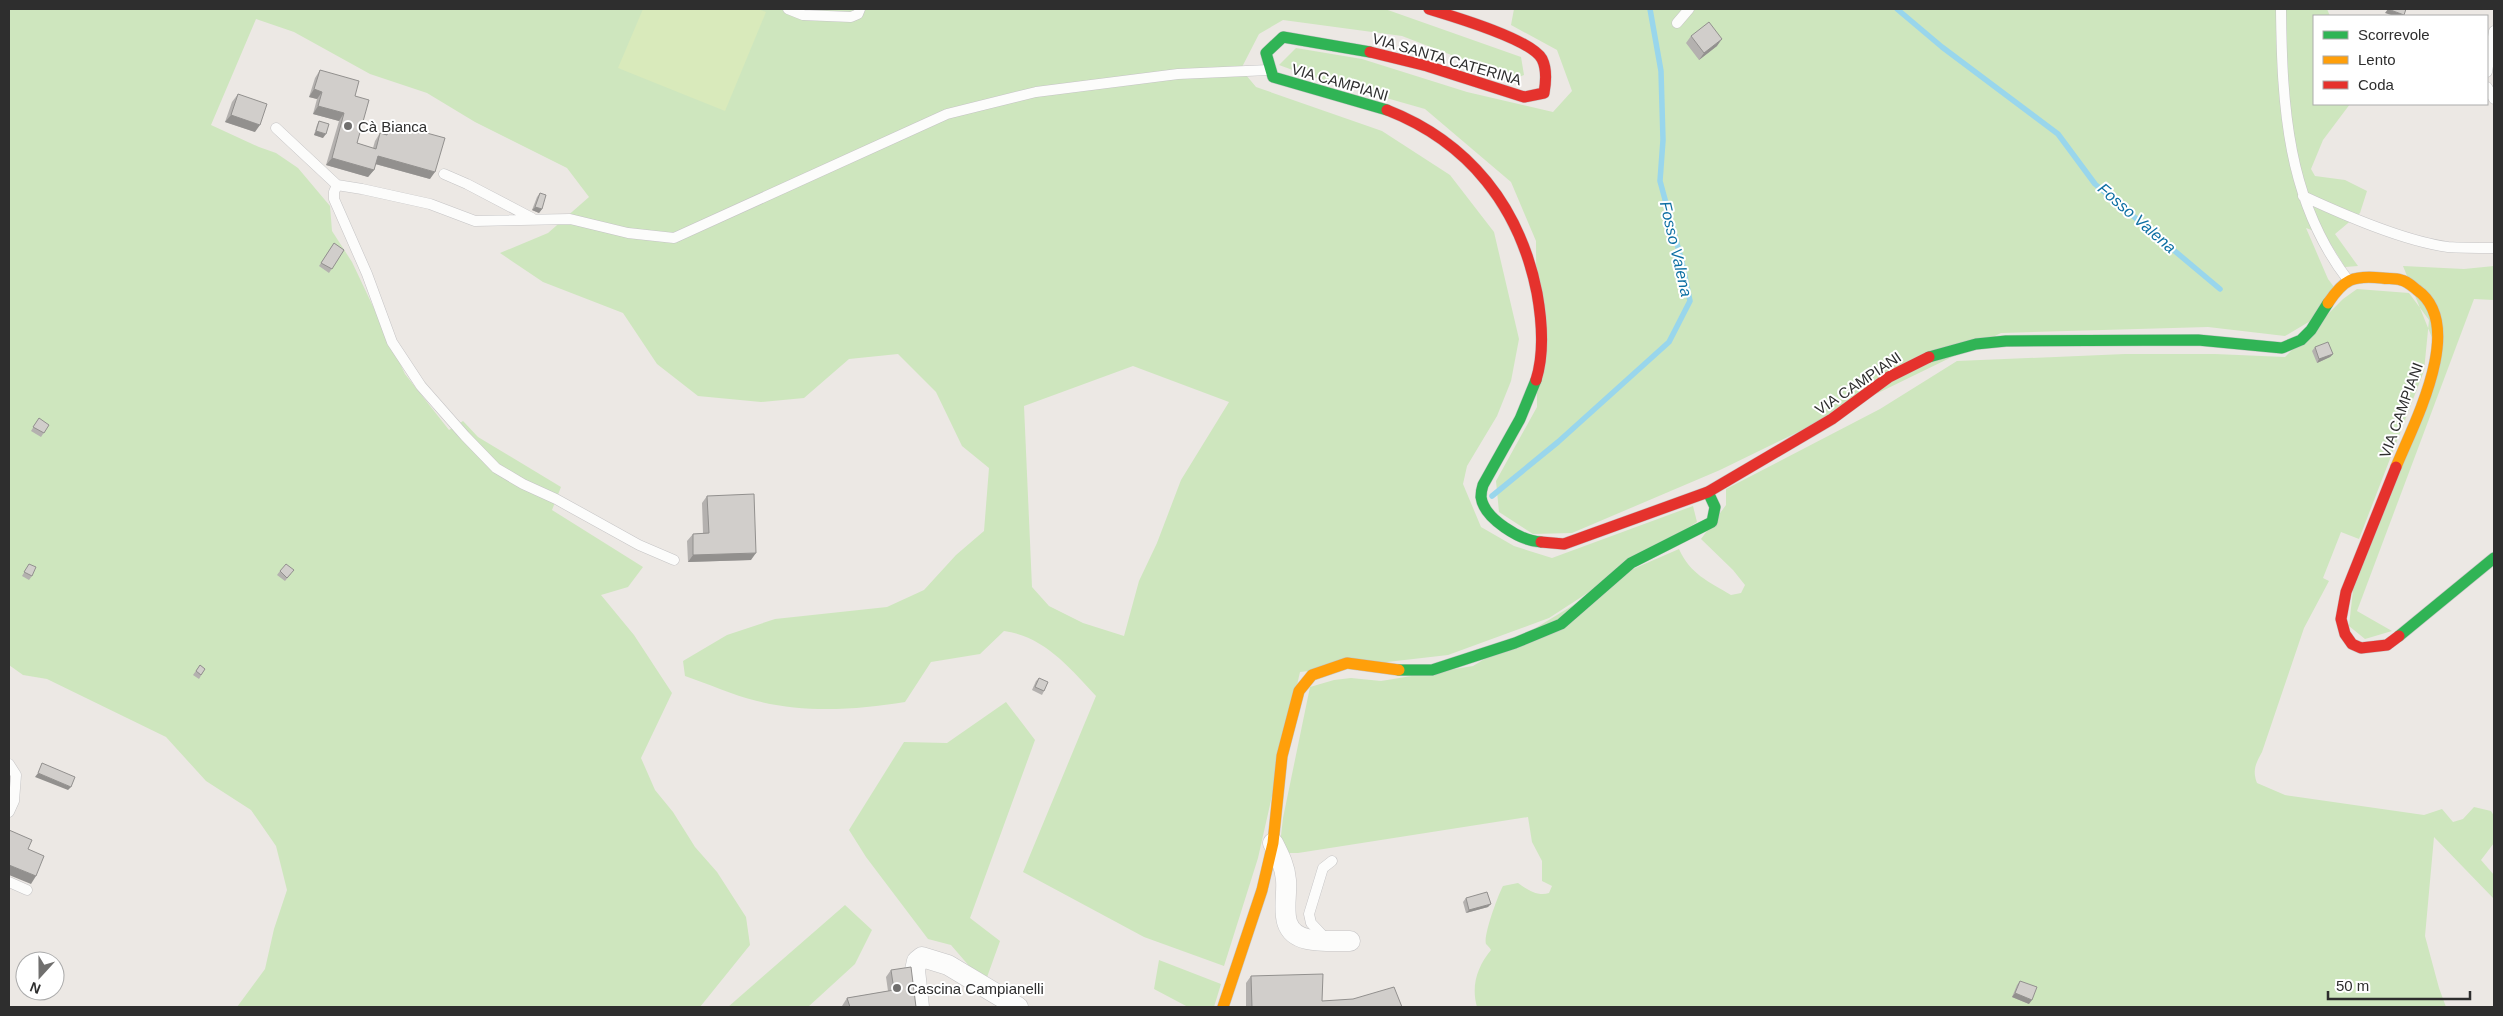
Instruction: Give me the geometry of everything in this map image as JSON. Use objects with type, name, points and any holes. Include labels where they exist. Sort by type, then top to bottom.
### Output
[{"type":"street","name":"VIA SANTA CATERINA","points":[[1269,70],[1266,53],[1283,37],[1328,42],[1394,56],[1524,97],[1544,93],[1546,78],[1541,56],[1526,45],[1428,9]]},
{"type":"street","name":"VIA CAMPIANI","points":[[1269,70],[1273,78],[1283,82],[1372,104],[1420,125],[1460,155],[1497,191],[1520,230],[1542,323],[1538,376],[1524,411],[1475,499],[1511,533],[1537,542],[1564,544],[1708,492],[1832,419],[1889,376],[1934,355],[1976,344],[2006,341],[2198,340],[2282,348],[2301,340],[2311,330],[2335,293],[2348,280],[2362,276],[2403,280],[2423,294],[2431,305],[2436,318],[2438,341],[2433,374],[2346,592],[2341,619],[2344,634],[2352,644],[2361,648],[2387,645],[2494,558]]},
{"type":"street","points":[[1223,1007],[1262,890],[1273,843],[1282,756],[1290,715],[1299,691],[1312,675],[1347,663],[1393,670],[1432,670],[1515,643],[1561,624],[1631,563],[1712,522],[1715,507],[1708,492]]},
{"type":"street","points":[[1273,843],[1282,862],[1286,880],[1284,917],[1289,927],[1305,939],[1350,941]]},
{"type":"street","points":[[918,1007],[915,970],[917,961],[922,957],[948,965],[1018,1007]]},
{"type":"lane","points":[[788,9],[803,15],[851,16],[858,14],[860,9]]},
{"type":"lane","points":[[1678,24],[1689,9]]},
{"type":"lane","points":[[2281,9],[2286,118],[2303,196],[2315,229],[2348,280]]},
{"type":"lane","points":[[2488,66],[2494,31]]},
{"type":"lane","points":[[276,128],[337,186],[362,188],[430,204],[475,221],[532,218],[570,219],[628,233],[674,238],[947,114],[1036,92],[1178,74],[1269,70]]},
{"type":"lane","points":[[444,174],[468,184],[532,218]]},
{"type":"lane","points":[[337,186],[334,192],[334,199],[367,274],[392,342],[421,386],[465,436],[496,468],[522,484],[556,499],[639,545],[674,560]]},
{"type":"lane","points":[[2303,196],[2350,217],[2412,238],[2447,246],[2494,248]]},
{"type":"lane","points":[[9,764],[16,775],[14,801],[9,812]]},
{"type":"lane","points":[[1328,940],[1311,923],[1308,914],[1323,868],[1332,861]]},
{"type":"lane","points":[[9,882],[27,890]]},
{"type":"green space","points":[[9,9],[1385,9],[1521,57],[1524,75],[1514,79],[1402,36],[1283,20],[1259,34],[1241,69],[1256,87],[1382,131],[1450,175],[1494,232],[1519,339],[1511,381],[1497,416],[1467,466],[1463,484],[1481,527],[1514,546],[1552,558],[1693,506],[1697,522],[1549,618],[1448,655],[1300,672],[1258,858],[1224,966],[1144,937],[1023,872],[1096,696],[1066,664],[1032,639],[1004,631],[980,654],[931,662],[905,702],[868,707],[812,709],[775,705],[739,696],[685,676],[683,661],[727,635],[775,619],[887,607],[924,590],[956,555],[984,531],[989,468],[962,446],[936,392],[898,354],[849,359],[804,398],[761,402],[698,396],[657,364],[623,313],[543,282],[500,253],[548,233],[589,197],[567,168],[475,122],[427,93],[370,74],[294,32],[256,19],[211,125],[276,153],[298,168],[330,206],[332,231],[352,262],[405,374],[449,430],[463,421],[478,437],[561,487],[552,510],[643,567],[628,587],[601,595],[634,635],[672,693],[641,758],[655,790],[673,812],[695,847],[717,872],[746,917],[750,945],[700,1007],[237,1007],[265,969],[274,929],[287,890],[276,846],[251,810],[206,781],[166,737],[47,679],[23,675],[9,665]],"holes":[[[1133,366],[1229,402],[1181,480],[1157,543],[1139,581],[1124,636],[1083,623],[1049,606],[1032,587],[1024,406]]]},
{"type":"green space","points":[[643,9],[758,9],[766,12],[725,111],[618,68]]},
{"type":"green space","points":[[1514,9],[2327,9],[2330,15],[2313,15],[2313,105],[2349,105],[2323,140],[2311,169],[2315,176],[2345,180],[2367,191],[2360,213],[2335,234],[2358,266],[2345,267],[2325,235],[2306,228],[2328,279],[2334,287],[2312,320],[2285,336],[2208,327],[2001,333],[1720,470],[1572,533],[1533,534],[1499,512],[1496,481],[1537,407],[1536,241],[1511,182],[1425,109],[1309,76],[1279,65],[1296,48],[1362,59],[1467,92],[1553,112],[1572,91],[1557,50],[1511,25]]},
{"type":"green space","points":[[2403,266],[2464,269],[2494,266],[2494,300],[2474,299],[2357,611],[2392,631],[2365,639],[2349,626],[2353,590],[2441,360]]},
{"type":"green space","points":[[2357,289],[2409,293],[2429,320],[2424,371],[2359,539],[2341,532],[2323,578],[2329,581],[2304,628],[2262,752],[2256,763],[2255,774],[2257,783],[2285,795],[2424,815],[2442,809],[2453,822],[2463,819],[2474,807],[2491,811],[2494,816],[2494,843],[2481,860],[2494,875],[2494,899],[2434,837],[2425,936],[2446,1007],[1477,1007],[1475,999],[1476,977],[1482,963],[1491,950],[1486,944],[1487,933],[1503,886],[1518,883],[1528,890],[1545,894],[1549,893],[1552,886],[1542,881],[1542,861],[1532,842],[1528,817],[1298,853],[1279,853],[1283,818],[1310,687],[1334,680],[1351,678],[1381,681],[1473,666],[1633,569],[1679,549],[1683,558],[1694,571],[1707,581],[1731,595],[1741,593],[1745,585],[1733,570],[1701,539],[1726,505],[1726,489],[1880,409],[1957,361],[2125,354],[2215,354],[2285,357],[2343,299]]},
{"type":"green space","points":[[1006,702],[1035,740],[970,918],[1000,941],[986,980],[1035,1007],[985,980],[970,967],[951,945],[928,939],[866,857],[849,830],[904,742],[947,743]]},
{"type":"green space","points":[[845,905],[872,930],[855,964],[808,1007],[728,1007]]},
{"type":"green space","points":[[1159,960],[1221,984],[1214,1007],[1188,1007],[1154,989]]},
{"type":"building","points":[[2388,9],[2406,9],[2404,15]]},
{"type":"building","points":[[1709,22],[1722,39],[1704,53],[1691,36]]},
{"type":"building","name":"Cà Bianca","points":[[320,70],[359,81],[355,96],[369,100],[357,143],[376,149],[380,133],[387,135],[390,123],[445,138],[435,172],[378,156],[374,170],[332,158],[344,113],[318,106],[322,92],[314,89]]},
{"type":"building","points":[[238,94],[267,104],[260,125],[231,115]]},
{"type":"building","points":[[319,121],[329,124],[326,134],[316,131]]},
{"type":"building","points":[[540,193],[546,195],[542,209],[535,207]]},
{"type":"building","points":[[334,243],[344,250],[332,269],[321,263]]},
{"type":"building","points":[[2328,342],[2333,354],[2319,359],[2315,347]]},
{"type":"building","points":[[39,418],[49,425],[44,433],[33,427]]},
{"type":"building","points":[[754,494],[756,553],[693,555],[693,534],[709,533],[707,496]]},
{"type":"building","points":[[29,564],[36,567],[32,576],[24,572]]},
{"type":"building","points":[[286,564],[294,570],[287,578],[280,571]]},
{"type":"building","points":[[200,665],[205,669],[201,675],[196,671]]},
{"type":"building","points":[[1039,678],[1048,682],[1044,691],[1035,687]]},
{"type":"building","points":[[42,763],[75,777],[71,787],[38,773]]},
{"type":"building","points":[[9,830],[32,840],[28,849],[44,856],[36,876],[9,865]]},
{"type":"building","points":[[1487,892],[1491,904],[1469,910],[1466,898]]},
{"type":"building","points":[[911,967],[916,1007],[850,1007],[847,998],[894,990],[891,970]]},
{"type":"building","points":[[1323,974],[1322,1001],[1353,999],[1394,987],[1402,1007],[1252,1007],[1251,976]]},
{"type":"building","points":[[2020,981],[2037,987],[2032,1000],[2015,993]]},
{"type":"waterway","name":"Fosso Valena","points":[[1492,496],[1558,442],[1669,342],[1690,301],[1682,262],[1660,181],[1663,140],[1661,71],[1650,9]]},
{"type":"waterway","name":"Fosso Valena","points":[[1897,9],[1942,47],[2058,134],[2095,184],[2220,289]]},
{"type":"traffic: fast","points":[[1370,52],[1283,37],[1266,53],[1273,77],[1387,110]]},
{"type":"traffic: fast","points":[[1929,357],[1976,344],[2006,341],[2198,340],[2282,348],[2301,340],[2311,330],[2328,303]]},
{"type":"traffic: fast","points":[[1536,380],[1520,419],[1483,485],[1481,497],[1484,505],[1496,521],[1524,538],[1541,542]]},
{"type":"traffic: fast","points":[[1399,670],[1432,670],[1515,643],[1561,624],[1631,563],[1712,522],[1715,507],[1708,492]]},
{"type":"traffic: fast","points":[[2399,636],[2494,558]]},
{"type":"traffic: slow","points":[[2328,303],[2339,289],[2350,280],[2372,277],[2405,281],[2417,290],[2431,306],[2437,327],[2437,350],[2432,376],[2396,467]]},
{"type":"traffic: slow","points":[[1223,1007],[1262,890],[1273,843],[1282,756],[1299,691],[1312,675],[1347,663],[1399,670]]},
{"type":"traffic: jam","points":[[1370,52],[1427,66],[1524,97],[1544,93],[1545,67],[1542,59],[1535,51],[1490,29],[1429,9]]},
{"type":"traffic: jam","points":[[1387,110],[1443,140],[1466,159],[1486,181],[1504,206],[1518,233],[1529,262],[1537,293],[1542,348],[1536,380]]},
{"type":"traffic: jam","points":[[1541,542],[1564,544],[1708,492],[1832,419],[1889,377],[1929,357]]},
{"type":"traffic: jam","points":[[2396,467],[2346,592],[2341,619],[2345,634],[2352,644],[2361,648],[2387,645],[2399,636]]},
{"type":"place","name":"Cà Bianca","points":[[348,126]]},
{"type":"place","name":"Cascina Campianelli","points":[[897,988]]}]
